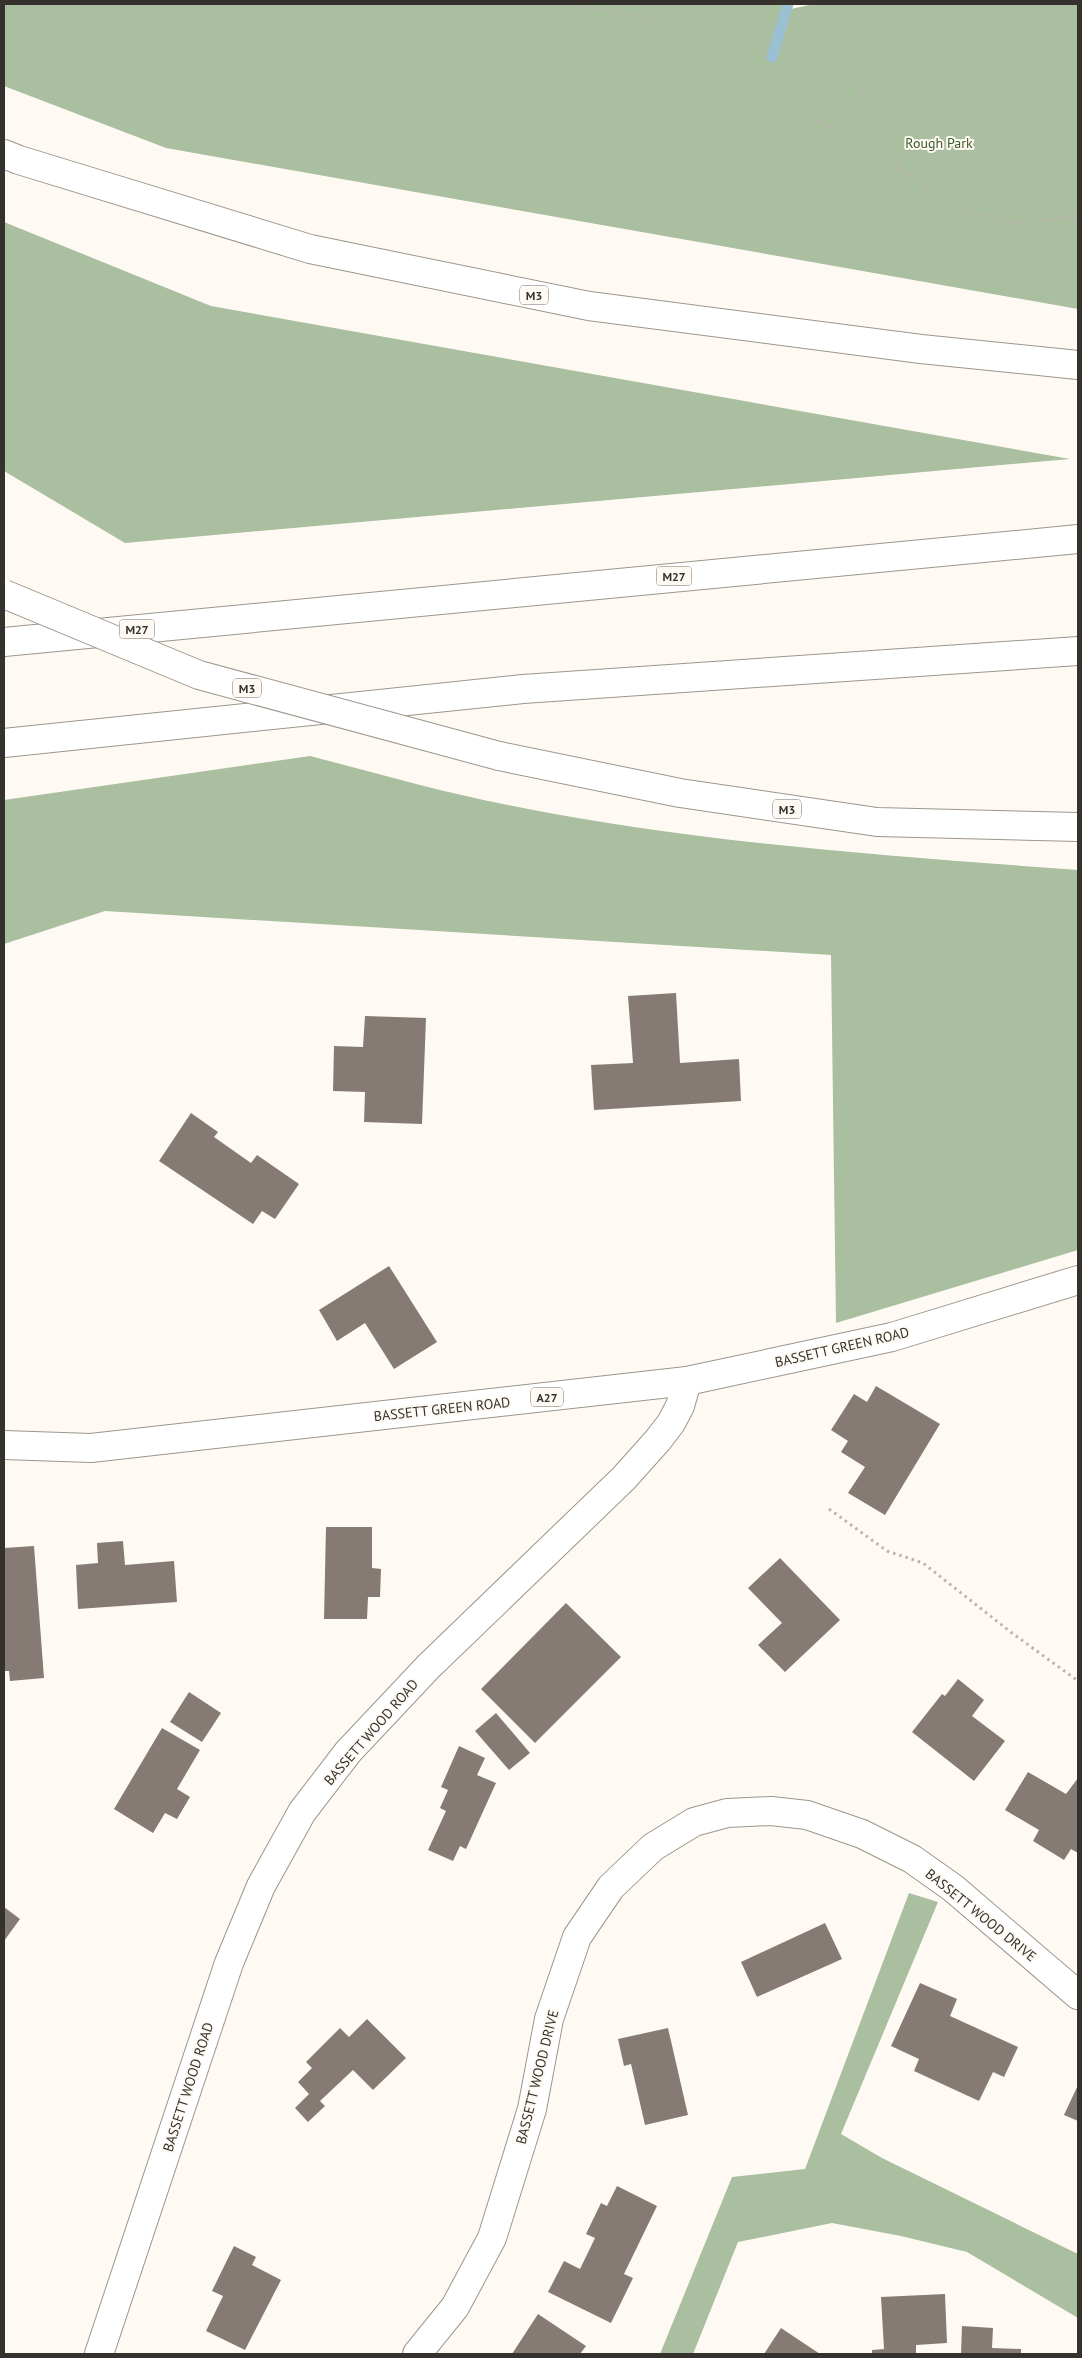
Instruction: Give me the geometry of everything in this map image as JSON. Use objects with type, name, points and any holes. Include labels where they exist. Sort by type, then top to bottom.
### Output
[{"type":"main road","name":"M3","points":[[4,154],[310,249],[579,304],[921,349],[1078,364]]},
{"type":"main road","name":"M27","points":[[4,642],[1078,538]]},
{"type":"main road","name":"M3","points":[[4,594],[199,675],[499,756],[680,794],[877,822],[1078,827]]},
{"type":"main road","points":[[4,742],[523,689],[1078,651]]},
{"type":"main road","name":"BASSETT GREEN ROAD","points":[[4,1445],[92,1448],[687,1381],[892,1337],[1078,1280]]},
{"type":"main road","name":"BASSETT WOOD ROAD","points":[[99,2354],[229,1963],[261,1886],[302,1812],[348,1752],[428,1667],[624,1478],[671,1423],[680,1406],[687,1381]]},
{"type":"main road","name":"BASSETT WOOD DRIVE","points":[[417,2354],[455,2307],[492,2238],[532,2109],[549,2019],[578,1937],[610,1887],[653,1847],[694,1822],[727,1813],[770,1811],[807,1815],[862,1834],[912,1860],[953,1888],[1078,1995]]},
{"type":"path","points":[[569,4],[634,14],[696,37],[764,87],[902,172],[950,205],[1008,223],[1078,217]]},
{"type":"path","points":[[862,4],[858,37],[860,92],[902,172]]},
{"type":"path","points":[[829,1509],[887,1551],[923,1563],[1012,1633],[1078,1681]]},
{"type":"green space","name":"Rough Park","points":[[4,4],[786,4],[791,9],[814,4],[1078,4],[1078,309],[166,148],[4,86]]},
{"type":"green space","points":[[4,222],[211,306],[1070,459],[125,543],[4,471]]},
{"type":"green space","points":[[310,756],[483,800],[650,829],[721,839],[863,853],[1078,870],[1078,1250],[836,1323],[831,955],[105,911],[4,944],[4,800]]},
{"type":"green space","points":[[909,1893],[938,1902],[841,2134],[882,2158],[1078,2254],[1078,2318],[967,2252],[901,2236],[832,2223],[738,2242],[693,2354],[660,2354],[732,2177],[805,2169]]},
{"type":"building","points":[[676,993],[680,1063],[739,1059],[741,1101],[594,1110],[591,1065],[633,1063],[628,996]]},
{"type":"building","points":[[365,1016],[426,1018],[422,1124],[364,1122],[365,1092],[333,1091],[334,1046],[363,1047]]},
{"type":"building","points":[[191,1113],[218,1132],[214,1137],[251,1163],[257,1155],[299,1184],[275,1219],[262,1211],[253,1224],[159,1161]]},
{"type":"building","points":[[389,1266],[437,1342],[394,1369],[365,1323],[337,1341],[319,1310]]},
{"type":"building","points":[[876,1386],[940,1424],[885,1515],[848,1493],[865,1467],[841,1452],[848,1441],[831,1430],[854,1394],[867,1402]]},
{"type":"building","points":[[326,1527],[372,1527],[372,1568],[381,1569],[380,1597],[368,1597],[367,1619],[324,1619]]},
{"type":"building","points":[[123,1541],[125,1565],[174,1561],[177,1602],[78,1609],[76,1565],[98,1563],[97,1543]]},
{"type":"building","points":[[34,1546],[44,1678],[10,1681],[9,1671],[4,1671],[4,1548]]},
{"type":"building","points":[[780,1558],[840,1620],[785,1672],[758,1645],[782,1623],[748,1588]]},
{"type":"building","points":[[566,1603],[621,1657],[535,1743],[481,1689]]},
{"type":"building","points":[[958,1679],[984,1700],[972,1716],[1005,1741],[974,1781],[912,1732],[942,1694],[945,1696]]},
{"type":"building","points":[[189,1692],[221,1713],[202,1742],[170,1722]]},
{"type":"building","points":[[496,1713],[530,1753],[509,1770],[475,1731]]},
{"type":"building","points":[[162,1728],[200,1750],[177,1789],[190,1797],[177,1819],[165,1813],[153,1833],[114,1809]]},
{"type":"building","points":[[459,1746],[485,1758],[477,1775],[496,1783],[466,1849],[460,1846],[453,1861],[428,1850],[446,1811],[440,1808],[448,1790],[441,1787]]},
{"type":"building","points":[[1028,1772],[1066,1794],[1078,1778],[1078,1853],[1071,1849],[1064,1860],[1033,1841],[1039,1830],[1005,1810]]},
{"type":"building","points":[[4,1907],[20,1919],[4,1941]]},
{"type":"building","points":[[825,1923],[842,1959],[757,1997],[741,1962]]},
{"type":"building","points":[[920,1983],[957,1999],[950,2016],[1018,2047],[1004,2077],[993,2072],[979,2101],[914,2071],[919,2059],[891,2046]]},
{"type":"building","points":[[367,2019],[406,2058],[373,2090],[353,2070],[320,2101],[325,2106],[308,2122],[295,2108],[309,2094],[298,2082],[312,2068],[306,2062],[340,2028],[349,2037]]},
{"type":"building","points":[[668,2028],[688,2115],[645,2125],[631,2064],[624,2066],[618,2039]]},
{"type":"building","points":[[1078,2085],[1078,2121],[1064,2115]]},
{"type":"building","points":[[617,2186],[657,2206],[624,2274],[633,2278],[611,2323],[548,2292],[564,2261],[580,2269],[595,2238],[586,2234],[601,2203],[607,2206]]},
{"type":"building","points":[[234,2246],[256,2257],[252,2265],[281,2280],[245,2350],[206,2331],[223,2296],[212,2291]]},
{"type":"building","points":[[945,2294],[947,2343],[916,2345],[916,2354],[872,2354],[872,2350],[884,2349],[881,2297]]},
{"type":"building","points":[[538,2314],[586,2346],[580,2354],[512,2354]]},
{"type":"building","points":[[962,2326],[993,2328],[992,2348],[1021,2349],[1021,2354],[961,2354]]},
{"type":"building","points":[[781,2328],[820,2354],[764,2354]]},
{"type":"waterway","points":[[772,57],[788,4]]}]
